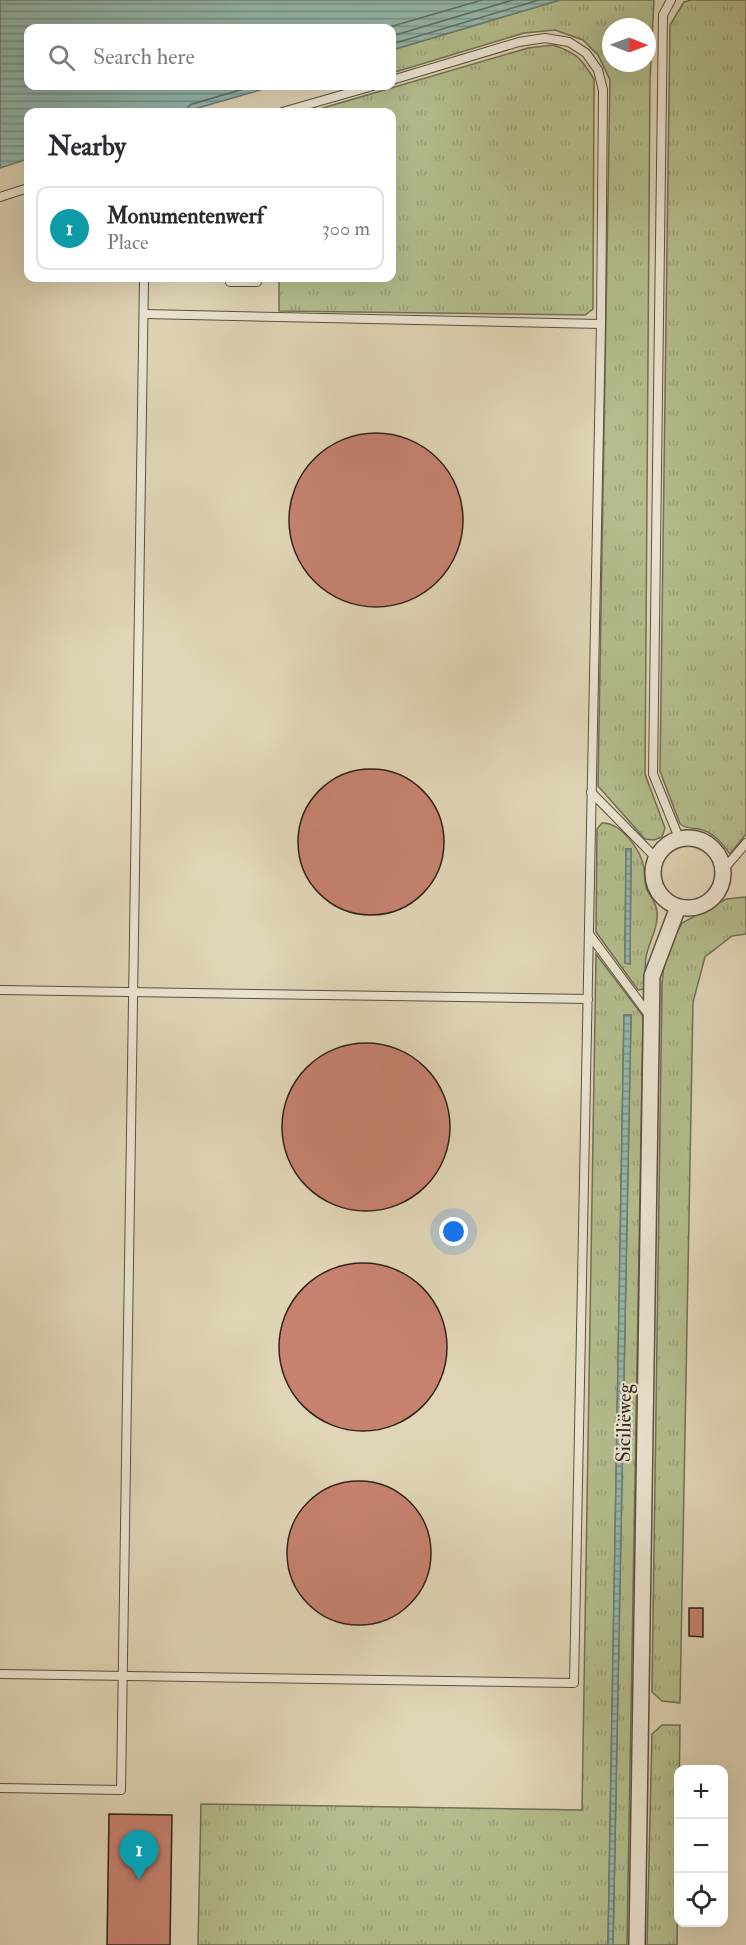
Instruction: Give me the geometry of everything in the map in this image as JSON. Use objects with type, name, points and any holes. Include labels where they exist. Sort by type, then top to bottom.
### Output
[{"type":"street","points":[[689,837],[708,843],[716,850],[724,869],[723,882],[718,892],[710,901],[700,906],[689,908],[678,906],[661,896],[656,887],[653,868],[656,858],[662,849],[679,838],[689,837]]},
{"type":"street","name":"Siciliëweg","points":[[637,1945],[652,976],[678,906]]},
{"type":"lane","points":[[671,0],[663,15],[653,774],[679,838]]},
{"type":"lane","points":[[0,1674],[574,1683],[601,324],[603,90],[598,70],[586,53],[569,42],[545,38],[519,42],[396,79]]},
{"type":"lane","points":[[296,108],[359,90]]},
{"type":"lane","points":[[0,197],[24,189]]},
{"type":"lane","points":[[0,1788],[121,1790],[144,282]]},
{"type":"lane","points":[[230,282],[257,282]]},
{"type":"lane","points":[[144,314],[601,324]]},
{"type":"lane","points":[[591,792],[656,858]]},
{"type":"lane","points":[[724,869],[746,843]]},
{"type":"lane","points":[[589,934],[652,1018]]},
{"type":"lane","points":[[0,990],[588,999]]},
{"type":"green space","points":[[560,0],[654,0],[653,18],[602,18],[602,63],[598,55],[583,40],[555,30],[524,33],[396,72],[396,49]]},
{"type":"green space","points":[[746,0],[746,834],[730,854],[713,835],[680,824],[660,771],[670,25],[684,2]]},
{"type":"green space","points":[[553,45],[568,51],[578,57],[594,79],[593,309],[585,315],[279,311],[279,282],[396,282],[396,108],[323,108],[384,90],[396,90],[396,87],[528,48]]},
{"type":"green space","points":[[606,72],[650,72],[645,774],[665,828],[662,837],[654,840],[645,839],[598,786],[610,80]]},
{"type":"green space","points":[[602,823],[609,824],[629,838],[639,853],[644,868],[646,887],[656,908],[657,922],[646,957],[644,989],[638,990],[596,932],[597,829]],"holes":[[[626,849],[631,849],[630,964],[625,963]]]},
{"type":"green space","points":[[746,897],[746,934],[732,936],[705,957],[693,1002],[680,1703],[662,1701],[652,1692],[662,984],[664,964],[682,923],[726,899]]},
{"type":"green space","points":[[596,954],[643,1016],[627,1945],[613,1945],[631,1015],[624,1015],[608,1945],[198,1945],[201,1804],[582,1810]]},
{"type":"green space","points":[[662,1725],[680,1725],[679,1765],[674,1765],[674,1927],[677,1927],[677,1945],[647,1945],[652,1734]]},
{"type":"water","points":[[0,0],[560,0],[396,49],[396,24],[24,24],[24,90],[260,90],[198,108],[24,108],[24,160],[0,168]]},
{"type":"water","points":[[626,849],[631,849],[630,964],[625,963]]},
{"type":"water","points":[[624,1015],[631,1015],[613,1945],[608,1945]]},
{"type":"building","points":[[376,433],[409,440],[424,448],[437,459],[448,472],[456,487],[463,520],[456,553],[448,568],[437,581],[424,592],[409,600],[376,607],[343,600],[328,592],[315,581],[304,568],[296,553],[289,520],[296,487],[304,472],[315,459],[328,448],[343,440]]},
{"type":"building","points":[[371,769],[399,775],[422,791],[438,814],[444,842],[438,870],[422,893],[399,909],[371,915],[343,909],[320,893],[304,870],[298,842],[304,814],[320,791],[343,775]]},
{"type":"building","points":[[366,1043],[398,1050],[425,1068],[443,1095],[450,1127],[443,1159],[425,1186],[398,1204],[366,1211],[334,1204],[307,1186],[289,1159],[282,1127],[289,1095],[307,1068],[334,1050]]},
{"type":"building","points":[[363,1263],[395,1270],[409,1277],[422,1288],[433,1301],[440,1315],[447,1347],[440,1379],[433,1393],[422,1406],[409,1417],[395,1424],[363,1431],[331,1424],[317,1417],[304,1406],[293,1393],[286,1379],[279,1347],[286,1315],[293,1301],[304,1288],[317,1277],[331,1270]]},
{"type":"building","points":[[359,1481],[387,1486],[410,1502],[426,1525],[431,1553],[426,1581],[410,1604],[387,1620],[359,1625],[331,1620],[308,1604],[292,1581],[287,1553],[292,1525],[308,1502],[331,1486]]},
{"type":"building","points":[[689,1608],[703,1608],[703,1637],[689,1636]]},
{"type":"building","points":[[109,1814],[172,1815],[170,1945],[107,1945]]},
{"type":"place","name":"Monumentenwerf","points":[[139,1880]]}]
